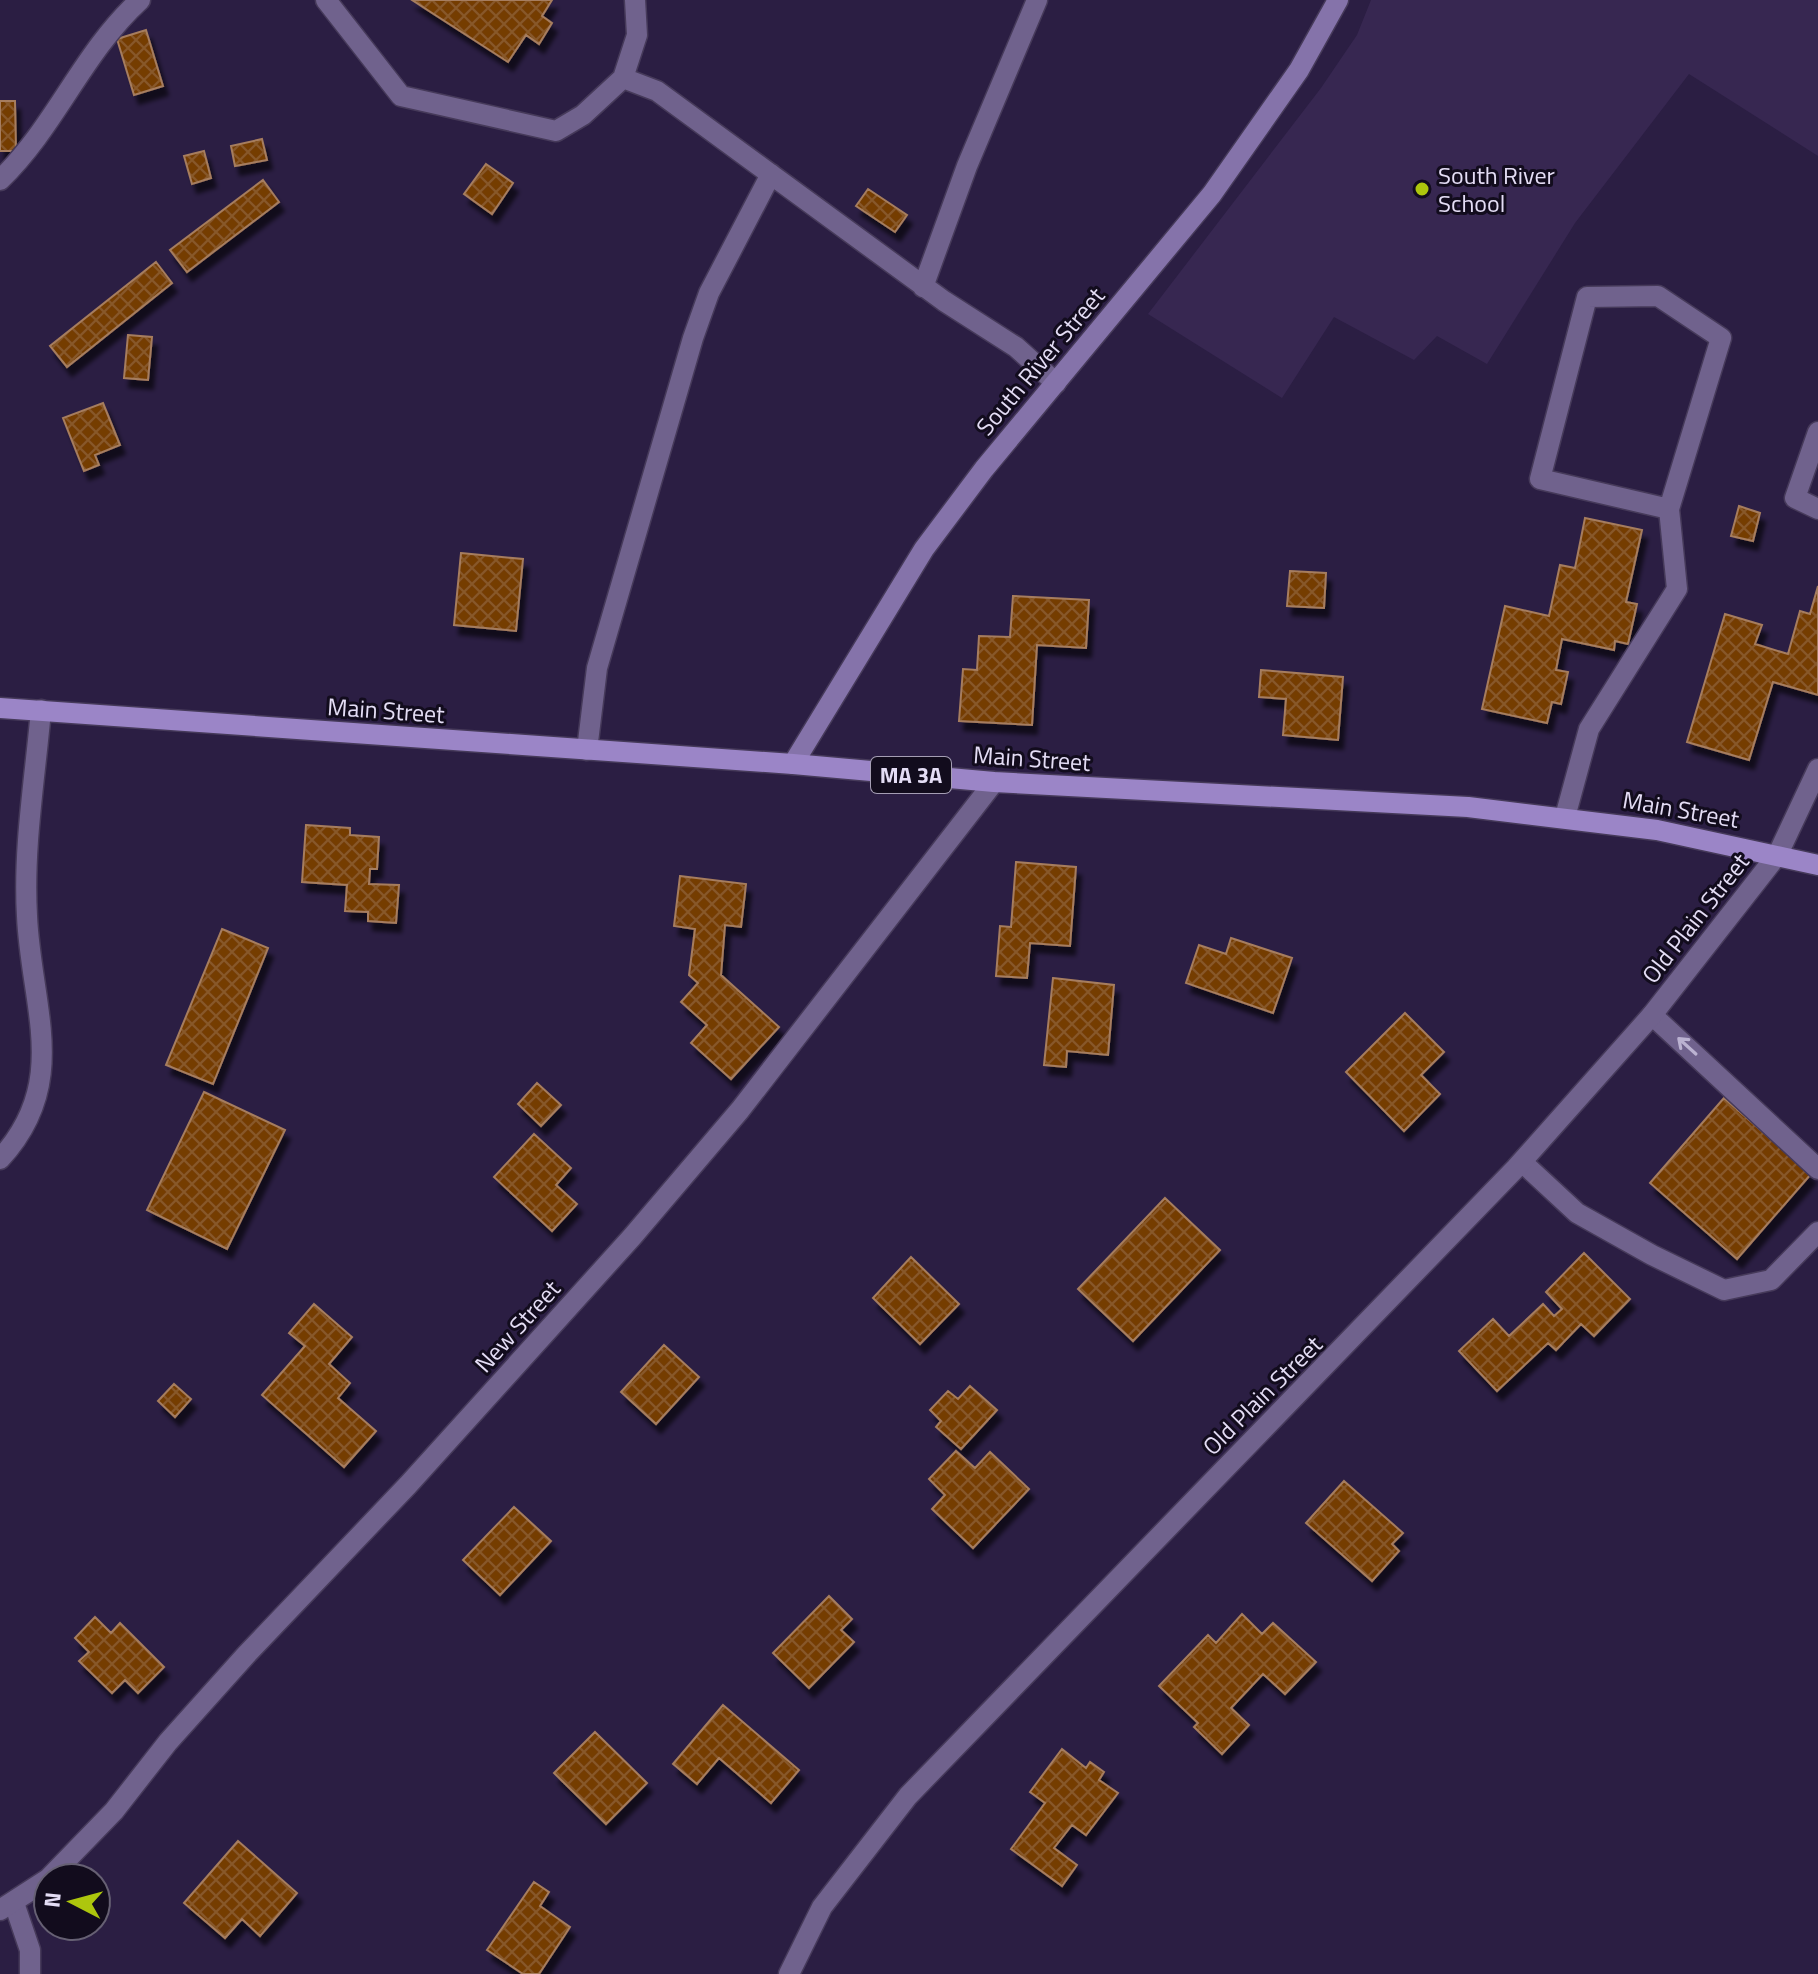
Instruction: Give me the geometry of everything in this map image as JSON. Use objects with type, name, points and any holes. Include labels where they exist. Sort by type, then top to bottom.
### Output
[{"type":"main road","name":"Main Street","points":[[0,708],[793,764],[994,782],[1468,807],[1565,817],[1718,841],[1818,865]]},
{"type":"street","points":[[0,180],[26,154],[110,28],[140,0]]},
{"type":"street","points":[[326,0],[401,96],[556,131],[583,115],[623,78],[637,35],[635,0]]},
{"type":"street","name":"South River Street","points":[[793,764],[924,549],[1212,194],[1258,131],[1338,0]]},
{"type":"street","points":[[923,287],[1032,1]]},
{"type":"street","points":[[623,78],[657,91],[923,287],[1016,347],[1056,383]]},
{"type":"street","points":[[587,750],[597,668],[693,338],[709,293],[771,174]]},
{"type":"street","points":[[1565,817],[1589,729],[1677,589],[1669,509],[1721,338],[1658,296],[1587,297],[1540,479],[1669,509]]},
{"type":"street","points":[[1818,432],[1795,498],[1818,509]]},
{"type":"street","points":[[0,1159],[35,1108],[44,1048],[26,915],[41,710]]},
{"type":"street","name":"Old Plain Street","points":[[789,1974],[822,1907],[908,1796],[1522,1162],[1652,1015],[1778,854],[1818,769]]},
{"type":"street","name":"New Street","points":[[64,1862],[114,1811],[168,1742],[246,1655],[408,1485],[632,1237],[740,1110],[994,782]]},
{"type":"street","points":[[1652,1015],[1818,1169]]},
{"type":"street","points":[[1522,1162],[1577,1213],[1652,1255],[1724,1290],[1771,1280],[1818,1232]]},
{"type":"street","name":"New Street","points":[[7,1906],[32,1889]]},
{"type":"street","points":[[7,1906],[30,1950],[30,1974]]},
{"type":"shaded area","name":"South River School","points":[[1371,0],[1818,0],[1818,156],[1689,74],[1575,223],[1487,364],[1437,336],[1414,360],[1334,317],[1282,398],[1148,314],[1321,88],[1357,35]]},
{"type":"building","points":[[412,0],[552,0],[542,16],[552,23],[539,44],[526,35],[508,62]]},
{"type":"building","points":[[146,30],[163,86],[134,95],[117,39]]},
{"type":"building","points":[[0,101],[15,101],[16,151],[0,151]]},
{"type":"building","points":[[262,139],[267,160],[235,166],[231,146]]},
{"type":"building","points":[[204,151],[211,178],[192,184],[184,156]]},
{"type":"building","points":[[486,164],[513,183],[492,214],[464,194]]},
{"type":"building","points":[[263,180],[279,202],[187,272],[170,250]]},
{"type":"building","points":[[868,189],[907,215],[895,232],[856,206]]},
{"type":"building","points":[[156,262],[172,283],[67,367],[50,346]]},
{"type":"building","points":[[128,335],[152,337],[148,380],[124,378]]},
{"type":"building","points":[[103,403],[120,445],[95,455],[99,465],[84,471],[63,418]]},
{"type":"building","points":[[1739,506],[1760,513],[1753,541],[1731,536]]},
{"type":"building","points":[[1585,518],[1642,530],[1626,602],[1637,604],[1628,644],[1615,641],[1614,650],[1562,639],[1556,670],[1568,672],[1561,704],[1552,702],[1547,723],[1482,709],[1505,606],[1549,616],[1560,565],[1575,568]]},
{"type":"building","points":[[461,553],[523,559],[516,631],[454,625]]},
{"type":"building","points":[[1290,571],[1326,573],[1324,608],[1287,606]]},
{"type":"building","points":[[1818,586],[1818,695],[1773,682],[1749,760],[1687,742],[1725,614],[1762,625],[1755,644],[1788,654],[1800,611],[1810,614]]},
{"type":"building","points":[[1013,596],[1089,600],[1086,648],[1037,645],[1032,725],[959,721],[963,669],[977,670],[979,636],[1010,637]]},
{"type":"building","points":[[1261,670],[1343,677],[1338,740],[1283,735],[1286,699],[1259,697]]},
{"type":"building","points":[[306,825],[350,828],[350,835],[379,837],[377,869],[370,869],[369,884],[399,885],[396,923],[368,921],[368,912],[345,911],[347,885],[302,882]]},
{"type":"building","points":[[1016,862],[1076,867],[1070,946],[1030,943],[1027,978],[996,976],[1000,926],[1011,927]]},
{"type":"building","points":[[680,876],[746,884],[741,927],[725,925],[721,975],[779,1027],[731,1079],[691,1043],[707,1025],[681,1002],[698,983],[689,975],[695,929],[674,926]]},
{"type":"building","points":[[222,929],[268,948],[213,1084],[166,1065]]},
{"type":"building","points":[[1231,938],[1292,958],[1273,1013],[1186,983],[1199,945],[1226,954]]},
{"type":"building","points":[[1053,978],[1114,985],[1108,1055],[1067,1051],[1066,1067],[1044,1065]]},
{"type":"building","points":[[1405,1013],[1444,1052],[1421,1075],[1440,1094],[1404,1131],[1346,1072]]},
{"type":"building","points":[[537,1083],[561,1105],[541,1126],[518,1104]]},
{"type":"building","points":[[204,1092],[285,1130],[227,1249],[147,1210]]},
{"type":"building","points":[[1724,1098],[1811,1174],[1737,1259],[1650,1183]]},
{"type":"building","points":[[534,1134],[571,1168],[556,1185],[577,1204],[552,1231],[494,1177]]},
{"type":"building","points":[[1165,1198],[1220,1250],[1133,1341],[1078,1289]]},
{"type":"building","points":[[1584,1253],[1630,1299],[1594,1336],[1581,1324],[1556,1350],[1548,1343],[1497,1391],[1459,1351],[1493,1319],[1509,1336],[1543,1304],[1554,1316],[1562,1309],[1546,1292]]},
{"type":"building","points":[[911,1257],[959,1304],[920,1344],[873,1298]]},
{"type":"building","points":[[314,1304],[352,1337],[329,1364],[350,1383],[338,1398],[376,1431],[344,1467],[262,1395],[305,1346],[289,1333]]},
{"type":"building","points":[[664,1345],[699,1377],[656,1424],[621,1392]]},
{"type":"building","points":[[174,1384],[191,1399],[175,1417],[158,1401]]},
{"type":"building","points":[[970,1386],[997,1410],[961,1449],[936,1427],[941,1421],[930,1410],[948,1391],[958,1399]]},
{"type":"building","points":[[956,1451],[975,1468],[990,1452],[1029,1489],[973,1548],[932,1509],[945,1495],[929,1479]]},
{"type":"building","points":[[1344,1481],[1403,1533],[1392,1544],[1399,1551],[1372,1581],[1306,1523]]},
{"type":"building","points":[[514,1507],[551,1541],[500,1595],[463,1560]]},
{"type":"building","points":[[829,1596],[852,1619],[841,1630],[854,1642],[809,1688],[773,1653]]},
{"type":"building","points":[[1242,1614],[1262,1634],[1273,1623],[1316,1662],[1285,1694],[1263,1674],[1231,1708],[1249,1725],[1222,1754],[1194,1727],[1198,1723],[1159,1686],[1208,1635],[1216,1643]]},
{"type":"building","points":[[95,1617],[111,1633],[120,1623],[164,1667],[138,1693],[125,1680],[112,1693],[79,1661],[89,1652],[75,1638]]},
{"type":"building","points":[[723,1705],[799,1770],[771,1803],[719,1758],[697,1784],[673,1764]]},
{"type":"building","points":[[595,1732],[647,1783],[606,1824],[554,1773]]},
{"type":"building","points":[[1062,1749],[1086,1768],[1090,1762],[1104,1772],[1099,1780],[1118,1793],[1086,1835],[1072,1825],[1054,1848],[1077,1865],[1062,1886],[1011,1849],[1045,1803],[1030,1792]]},
{"type":"building","points":[[238,1841],[297,1893],[260,1936],[242,1919],[225,1938],[184,1903]]},
{"type":"building","points":[[534,1882],[549,1892],[540,1906],[570,1927],[539,1974],[523,1974],[487,1950]]},
{"type":"place","name":"South River School","points":[[1422,189]]}]
